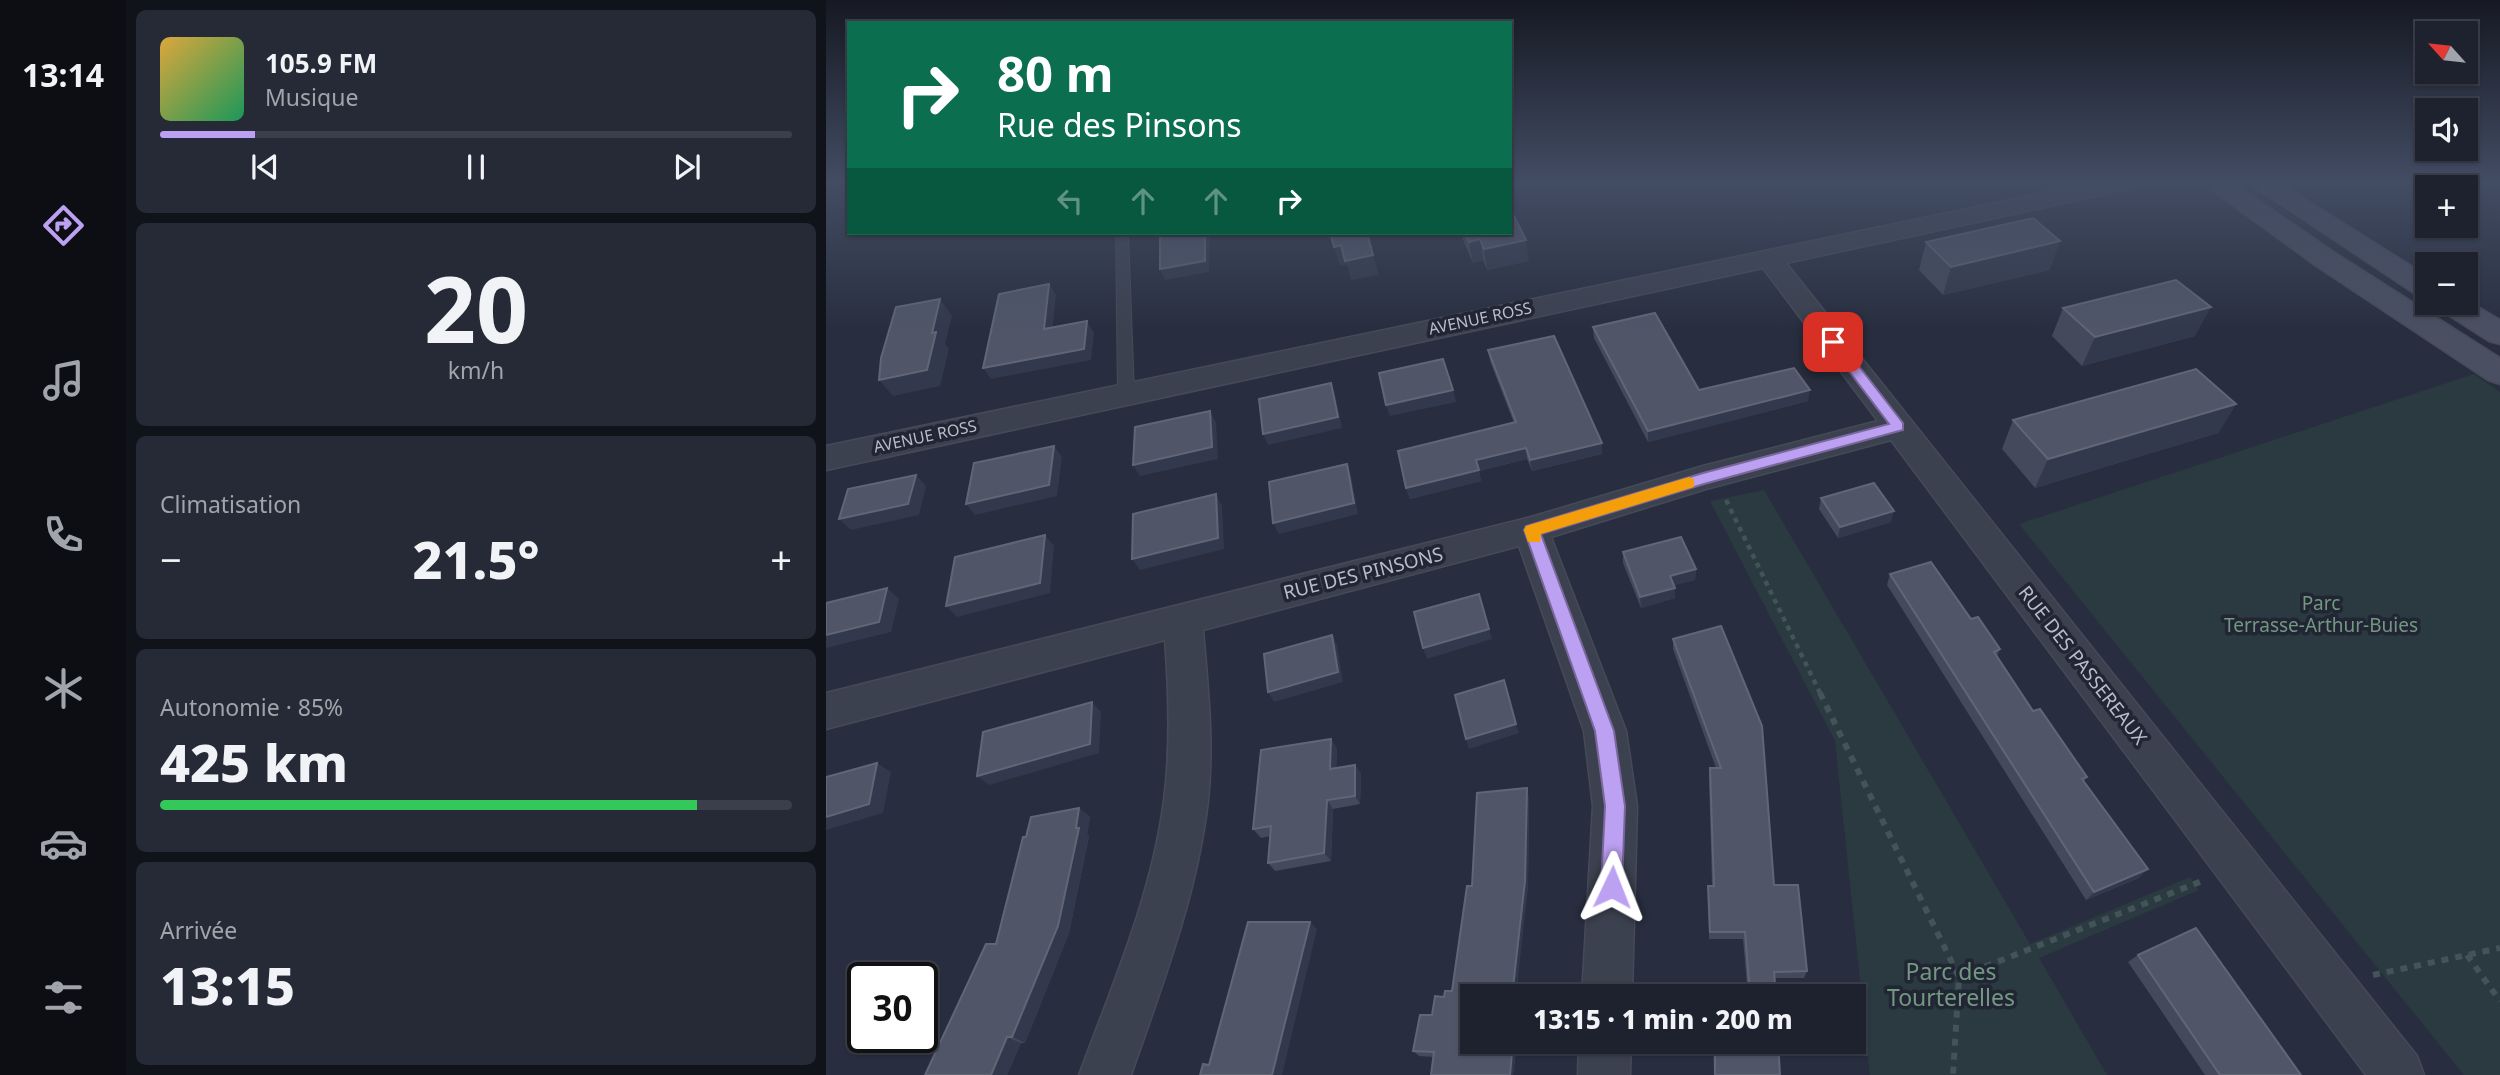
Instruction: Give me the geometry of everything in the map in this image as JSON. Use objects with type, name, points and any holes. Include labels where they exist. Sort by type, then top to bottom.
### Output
[{"type":"street","name":"AVENUE ROSS","points":[[826,458],[1892,231]]},
{"type":"street","points":[[2285,231],[2500,373]]},
{"type":"street","points":[[2337,231],[2415,281]]},
{"type":"street","name":"RUE DES PASSEREAUX","points":[[1768,257],[2398,1075]]},
{"type":"street","points":[[2469,315],[2500,334]]},
{"type":"street","name":"RUE DES PINSONS","points":[[826,711],[1531,530],[1703,478],[1898,427]]},
{"type":"street","points":[[1531,530],[1605,731],[1615,806],[1608,984]]},
{"type":"street","points":[[1105,1075],[1151,947],[1183,825],[1189,740],[1183,620]]},
{"type":"street","points":[[1604,1075],[1605,1054]]},
{"type":"lane","points":[[1122,235],[1126,393]]},
{"type":"path","points":[[1703,478],[1726,500],[1959,977],[1953,1075]]},
{"type":"path","points":[[1959,977],[2239,867]]},
{"type":"path","points":[[2328,983],[2500,948]]},
{"type":"path","points":[[2467,955],[2500,1001]]},
{"type":"green space","name":"Parc Terrasse-Arthur-Buies","points":[[2474,374],[2500,392],[2500,1075],[2464,1075],[2019,524]]},
{"type":"green space","name":"Parc des Tourterelles","points":[[1764,490],[2030,944],[2190,877],[2199,890],[2039,958],[2107,1075],[1870,1075],[1866,1037],[1866,984],[1860,984],[1835,741],[1710,501]]},
{"type":"building","points":[[1512,231],[1522,231],[1526,240],[1484,249],[1480,239],[1469,242],[1466,235],[1512,235]]},
{"type":"building","points":[[1974,231],[2048,231],[2060,241],[1951,267],[1926,242]]},
{"type":"building","points":[[1160,235],[1205,235],[1205,261],[1160,269]]},
{"type":"building","points":[[1331,235],[1368,235],[1373,255],[1345,261],[1341,245],[1334,247]]},
{"type":"building","points":[[2176,280],[2211,307],[2095,337],[2063,308]]},
{"type":"building","points":[[1049,284],[1044,329],[1087,321],[1084,349],[983,368],[999,294]]},
{"type":"building","points":[[940,299],[927,370],[879,380],[881,358],[896,307]]},
{"type":"building","points":[[1655,313],[1699,390],[1794,368],[1810,390],[1648,431],[1593,327]]},
{"type":"building","points":[[1554,336],[1602,443],[1530,460],[1526,448],[1476,460],[1479,470],[1406,488],[1398,451],[1516,422],[1488,350]]},
{"type":"building","points":[[1443,359],[1453,390],[1386,405],[1379,373]]},
{"type":"building","points":[[2196,369],[2236,404],[2048,459],[2013,420]]},
{"type":"building","points":[[1331,383],[1338,417],[1263,434],[1259,399]]},
{"type":"building","points":[[1210,411],[1212,447],[1133,465],[1135,427]]},
{"type":"building","points":[[1054,446],[1049,485],[966,504],[974,463]]},
{"type":"building","points":[[1347,464],[1354,503],[1273,523],[1269,482]]},
{"type":"building","points":[[916,475],[908,504],[839,519],[848,489]]},
{"type":"building","points":[[1874,483],[1894,511],[1840,527],[1821,498]]},
{"type":"building","points":[[1216,494],[1218,538],[1132,559],[1133,514]]},
{"type":"building","points":[[1045,535],[1040,583],[946,606],[955,557]]},
{"type":"building","points":[[1681,537],[1696,569],[1670,576],[1675,588],[1640,597],[1623,552]]},
{"type":"building","points":[[1931,562],[1971,619],[1978,617],[2000,649],[1994,652],[2033,711],[2040,709],[2087,777],[2082,779],[2148,869],[2094,892],[1890,574]]},
{"type":"building","points":[[887,588],[879,622],[826,635],[826,603]]},
{"type":"building","points":[[1479,594],[1489,629],[1423,648],[1414,612]]},
{"type":"building","points":[[1721,626],[1762,726],[1774,885],[1798,885],[1807,971],[1774,972],[1775,984],[1749,984],[1745,932],[1710,932],[1708,886],[1714,886],[1710,768],[1721,768],[1673,639]]},
{"type":"building","points":[[1332,635],[1338,672],[1268,692],[1264,654]]},
{"type":"building","points":[[1504,680],[1516,724],[1466,739],[1455,695]]},
{"type":"building","points":[[1092,702],[1090,744],[977,776],[983,732]]},
{"type":"building","points":[[1331,739],[1330,769],[1355,765],[1355,796],[1327,800],[1324,853],[1268,863],[1271,826],[1253,829],[1261,750]]},
{"type":"building","points":[[877,763],[869,804],[826,817],[826,777]]},
{"type":"building","points":[[1527,788],[1525,881],[1513,984],[1460,984],[1460,1054],[1512,1054],[1510,1075],[1431,1075],[1434,1052],[1413,1051],[1420,1015],[1432,1015],[1435,996],[1444,997],[1445,991],[1452,991],[1467,886],[1472,886],[1477,793]]},
{"type":"building","points":[[1079,808],[1076,828],[1079,828],[1058,926],[1012,1037],[1007,1037],[991,1075],[925,1075],[935,1053],[938,1053],[938,1047],[986,944],[996,944],[1023,837],[1026,837],[1031,817]]},
{"type":"building","points":[[1248,922],[1310,922],[1272,1075],[1200,1075],[1203,1064],[1209,1065]]},
{"type":"building","points":[[2196,928],[2301,1075],[2220,1075],[2138,955]]},
{"type":"building","points":[[1715,1054],[1779,1054],[1780,1075],[1715,1075]]},
{"type":"slow traffic","points":[[1534,537],[1531,530],[1689,483]]},
{"type":"route","points":[[1612,887],[1615,806],[1605,731],[1531,530],[1703,478],[1898,427],[1833,342]]}]
